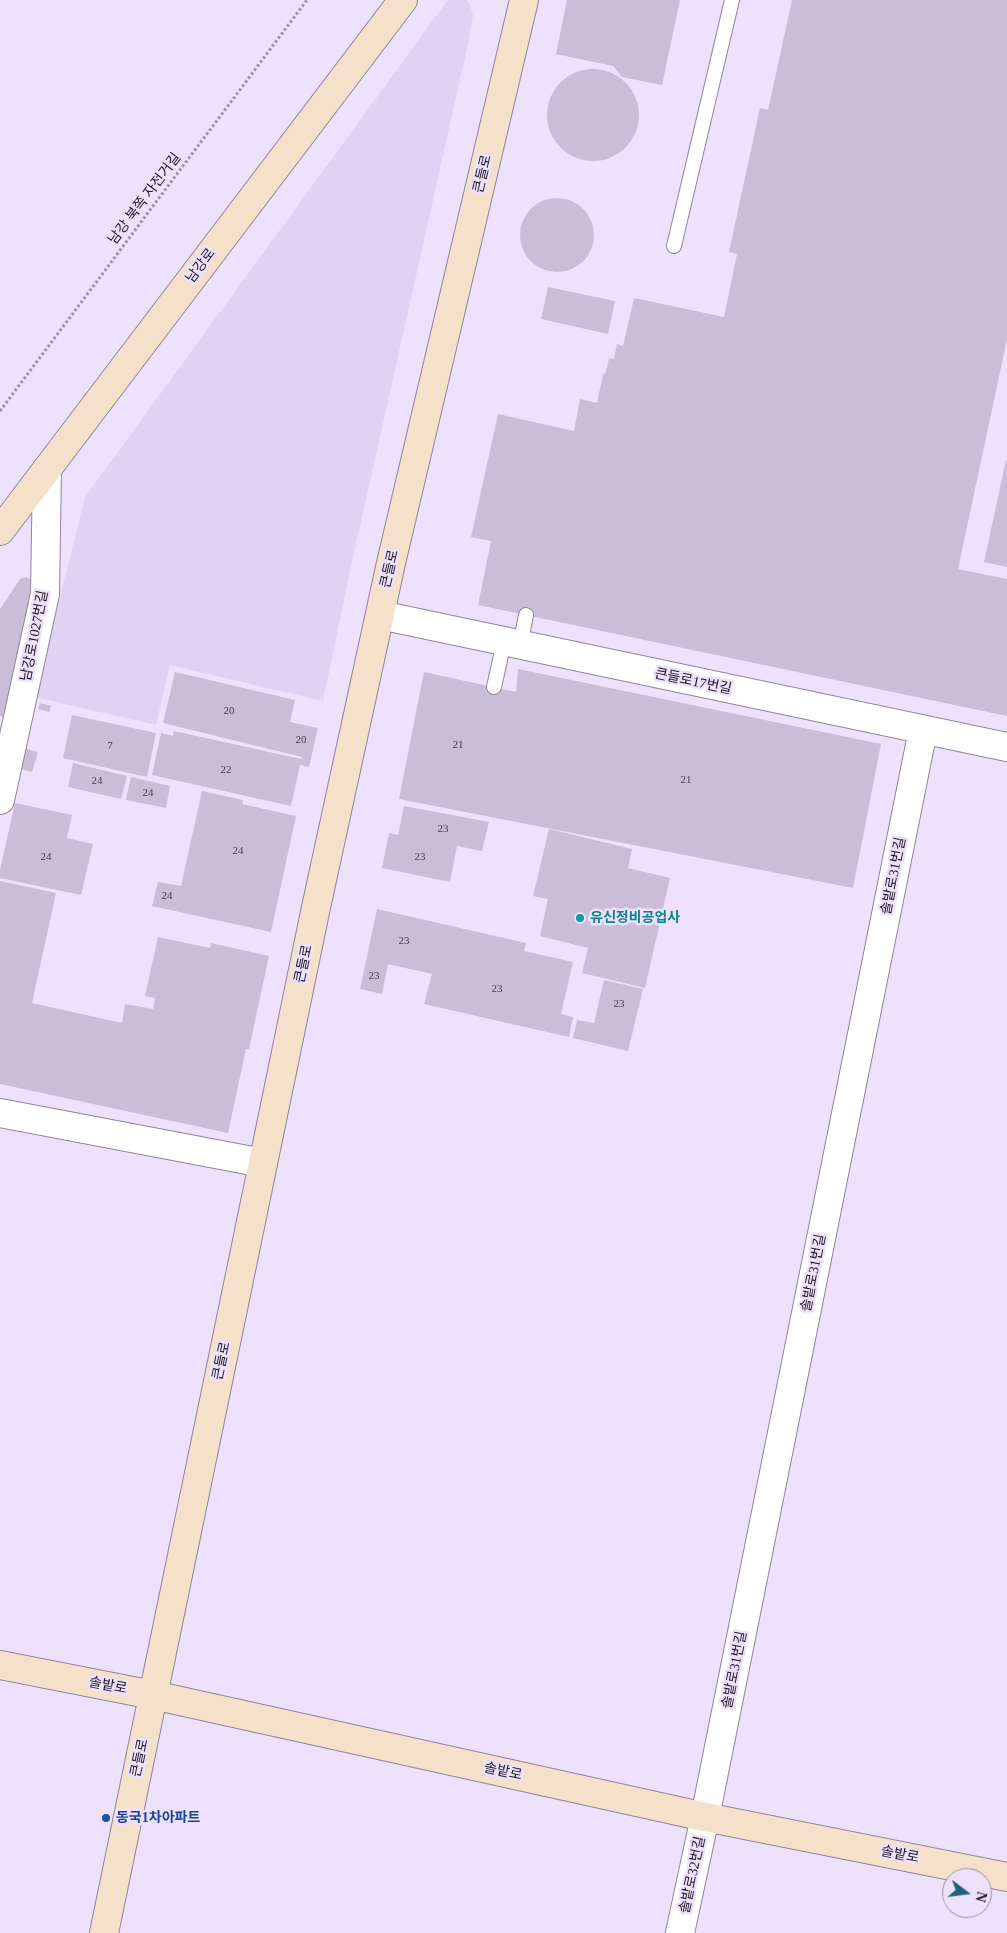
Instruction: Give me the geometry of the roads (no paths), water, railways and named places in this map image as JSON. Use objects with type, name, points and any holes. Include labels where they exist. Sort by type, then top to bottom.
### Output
[{"type":"street","name":"남강로","points":[[0,531],[403,0]]},
{"type":"street","name":"큰들로","points":[[104,1933],[314,912],[380,615],[524,0]]},
{"type":"street","name":"남강로1027번길","points":[[0,800],[45,594],[47,469]]},
{"type":"street","name":"큰들로17번길","points":[[380,615],[1007,747]]},
{"type":"street","name":"솔밭로31번길","points":[[705,1817],[924,730]]},
{"type":"street","points":[[0,1114],[263,1163]]},
{"type":"street","name":"솔밭로","points":[[0,1666],[153,1695],[705,1817],[1007,1877]]},
{"type":"street","name":"솔밭로32번길","points":[[680,1933],[705,1817]]},
{"type":"lane","points":[[674,246],[732,0]]},
{"type":"lane","points":[[494,687],[526,615]]},
{"type":"place","name":"유신정비공업사","points":[[580,918]]},
{"type":"place","name":"동국1차아파트","points":[[106,1818]]}]
